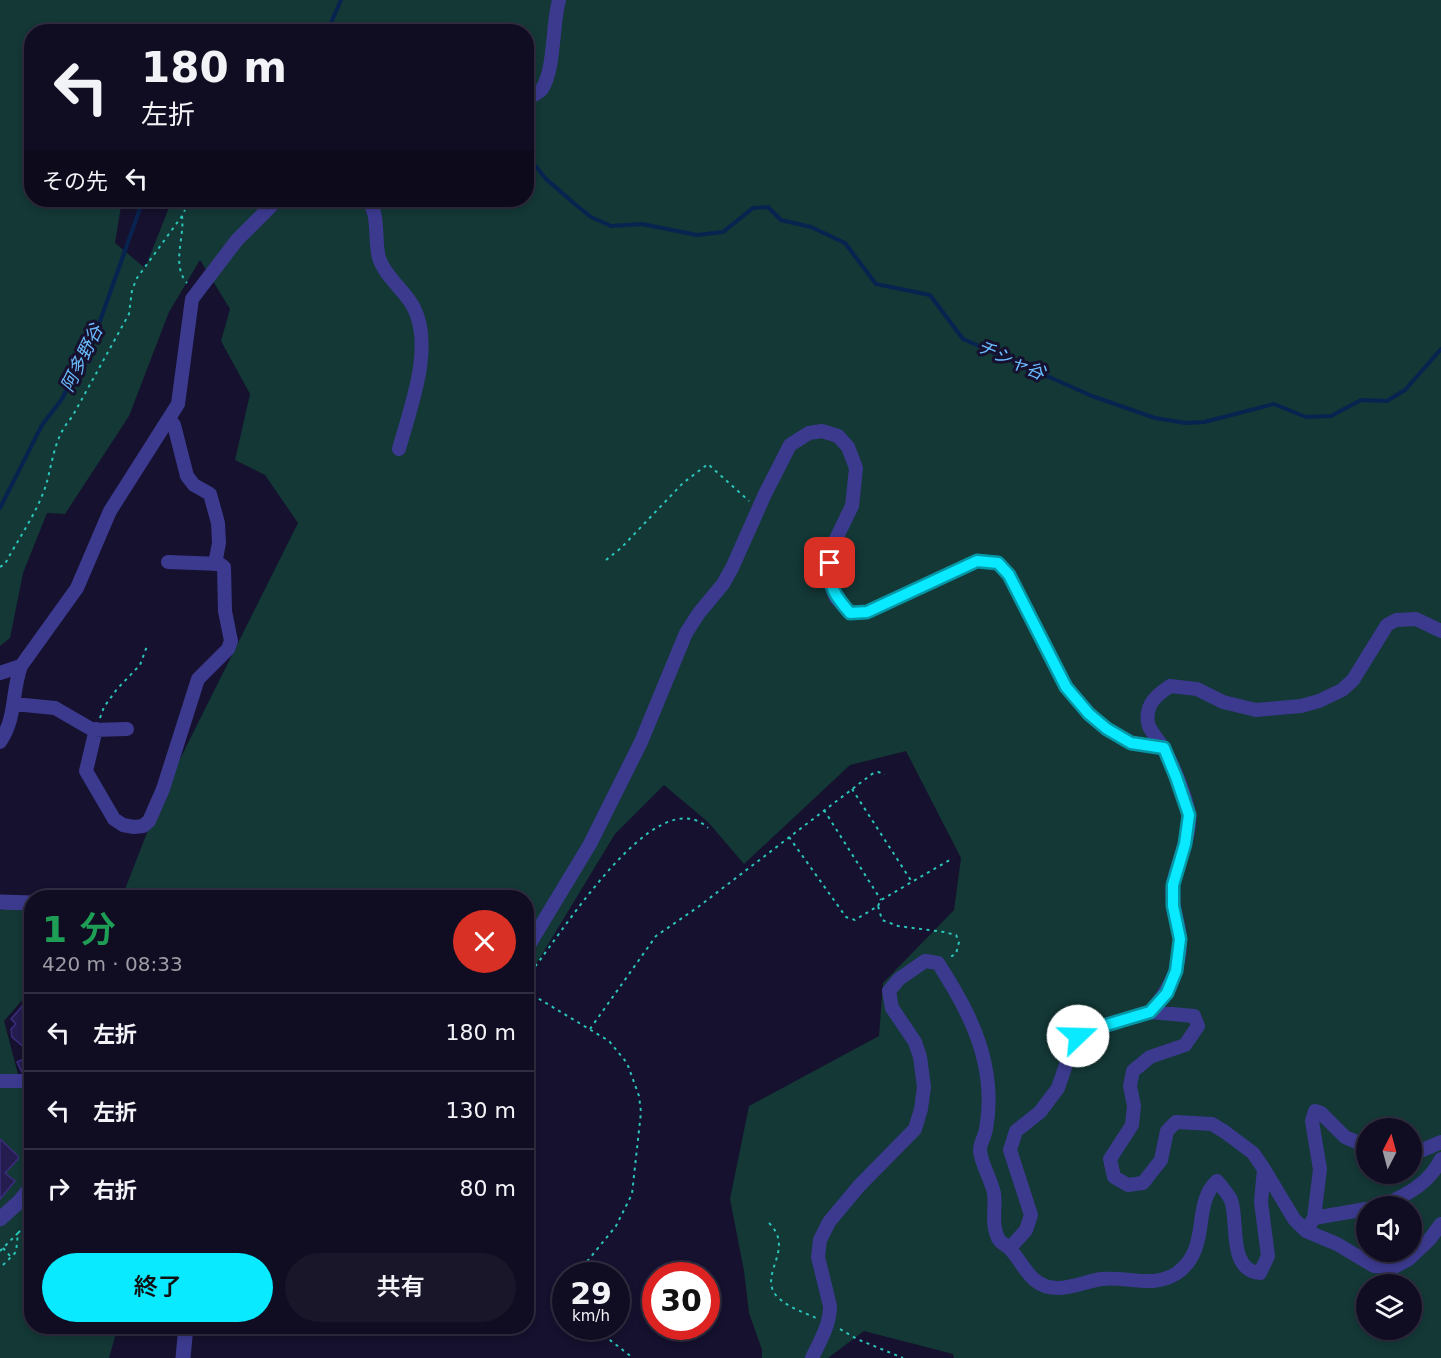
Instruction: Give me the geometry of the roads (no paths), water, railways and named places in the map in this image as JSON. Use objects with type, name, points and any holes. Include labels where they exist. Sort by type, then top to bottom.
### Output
[{"type":"street","points":[[534,95],[542,91],[549,73],[559,0]]},
{"type":"street","points":[[0,742],[9,728],[16,678],[21,666],[77,588],[110,511],[178,404],[192,299],[224,255],[270,207]]},
{"type":"street","points":[[371,207],[380,260],[414,308],[419,330],[420,371],[399,449]]},
{"type":"street","points":[[169,419],[174,424],[187,476],[194,485],[210,494],[218,523],[219,543],[215,564]]},
{"type":"street","points":[[534,937],[590,844],[641,742],[686,633],[727,576],[790,445],[809,433],[822,431],[838,436],[848,447],[856,468],[852,506],[831,549],[828,578],[836,598],[850,613],[867,612],[977,561],[998,563],[1009,575],[1066,687],[1089,714],[1107,729],[1131,743],[1164,748]]},
{"type":"street","points":[[96,729],[86,771],[114,819],[123,825],[143,826],[149,821],[163,789],[198,679],[228,649],[231,641],[225,611],[224,567],[220,564],[168,562]]},
{"type":"street","points":[[1150,1012],[1167,993],[1176,971],[1180,939],[1173,906],[1173,885],[1185,844],[1189,815],[1164,748],[1148,723],[1153,698],[1170,686],[1197,689],[1223,702],[1256,710],[1301,706],[1319,701],[1342,690],[1370,655],[1387,625],[1396,620],[1416,619],[1441,631]]},
{"type":"street","points":[[0,674],[21,666]]},
{"type":"street","points":[[14,704],[55,708],[93,730],[127,729]]},
{"type":"street","points":[[0,902],[24,903]]},
{"type":"street","points":[[812,1358],[830,1314],[818,1257],[824,1230],[859,1186],[915,1129],[921,1109],[924,1087],[920,1057],[915,1042],[892,1008],[889,991],[899,979],[925,961],[938,963],[952,985],[975,1032],[986,1067],[988,1117],[986,1133],[980,1148],[991,1180],[994,1197],[994,1223],[998,1238],[1003,1245],[1010,1248],[1025,1271],[1041,1284],[1056,1288],[1076,1287],[1102,1279],[1155,1282],[1176,1273],[1194,1256],[1208,1190],[1217,1181],[1231,1201],[1236,1246],[1241,1261],[1254,1272],[1260,1273],[1268,1256],[1261,1202],[1264,1169]]},
{"type":"street","points":[[1010,1248],[1026,1230],[1031,1215],[1010,1150],[1016,1131],[1040,1112],[1058,1088],[1078,1036],[1093,1029],[1150,1012],[1194,1016],[1198,1026],[1185,1045],[1150,1057],[1133,1071],[1130,1086],[1134,1106],[1132,1125],[1110,1159],[1114,1177],[1128,1185],[1143,1183],[1161,1160],[1167,1131],[1176,1122],[1212,1125],[1252,1153],[1294,1219],[1306,1232],[1337,1244],[1374,1266],[1394,1267],[1409,1259],[1429,1240],[1441,1224]]},
{"type":"street","points":[[0,1081],[24,1081]]},
{"type":"street","points":[[1306,1232],[1314,1218],[1320,1168],[1311,1121],[1316,1111],[1346,1137],[1356,1142]]},
{"type":"street","points":[[1422,1150],[1441,1142]]},
{"type":"street","points":[[1403,1196],[1412,1192],[1435,1170],[1441,1159]]},
{"type":"street","points":[[0,1219],[24,1196]]},
{"type":"street","points":[[1314,1218],[1356,1211]]},
{"type":"street","points":[[183,1358],[185,1334]]},
{"type":"waterway","name":"阿多野谷","points":[[330,24],[341,0]]},
{"type":"waterway","name":"チシャ谷","points":[[534,164],[546,179],[576,205],[591,217],[611,226],[642,224],[697,235],[723,232],[753,208],[768,207],[781,220],[811,227],[845,243],[876,284],[930,295],[963,339],[1092,396],[1155,418],[1186,423],[1204,422],[1274,404],[1306,417],[1331,416],[1361,400],[1387,401],[1405,390],[1441,349]]},
{"type":"waterway","name":"阿多野谷","points":[[0,508],[42,425],[62,399],[100,321],[141,207]]}]
